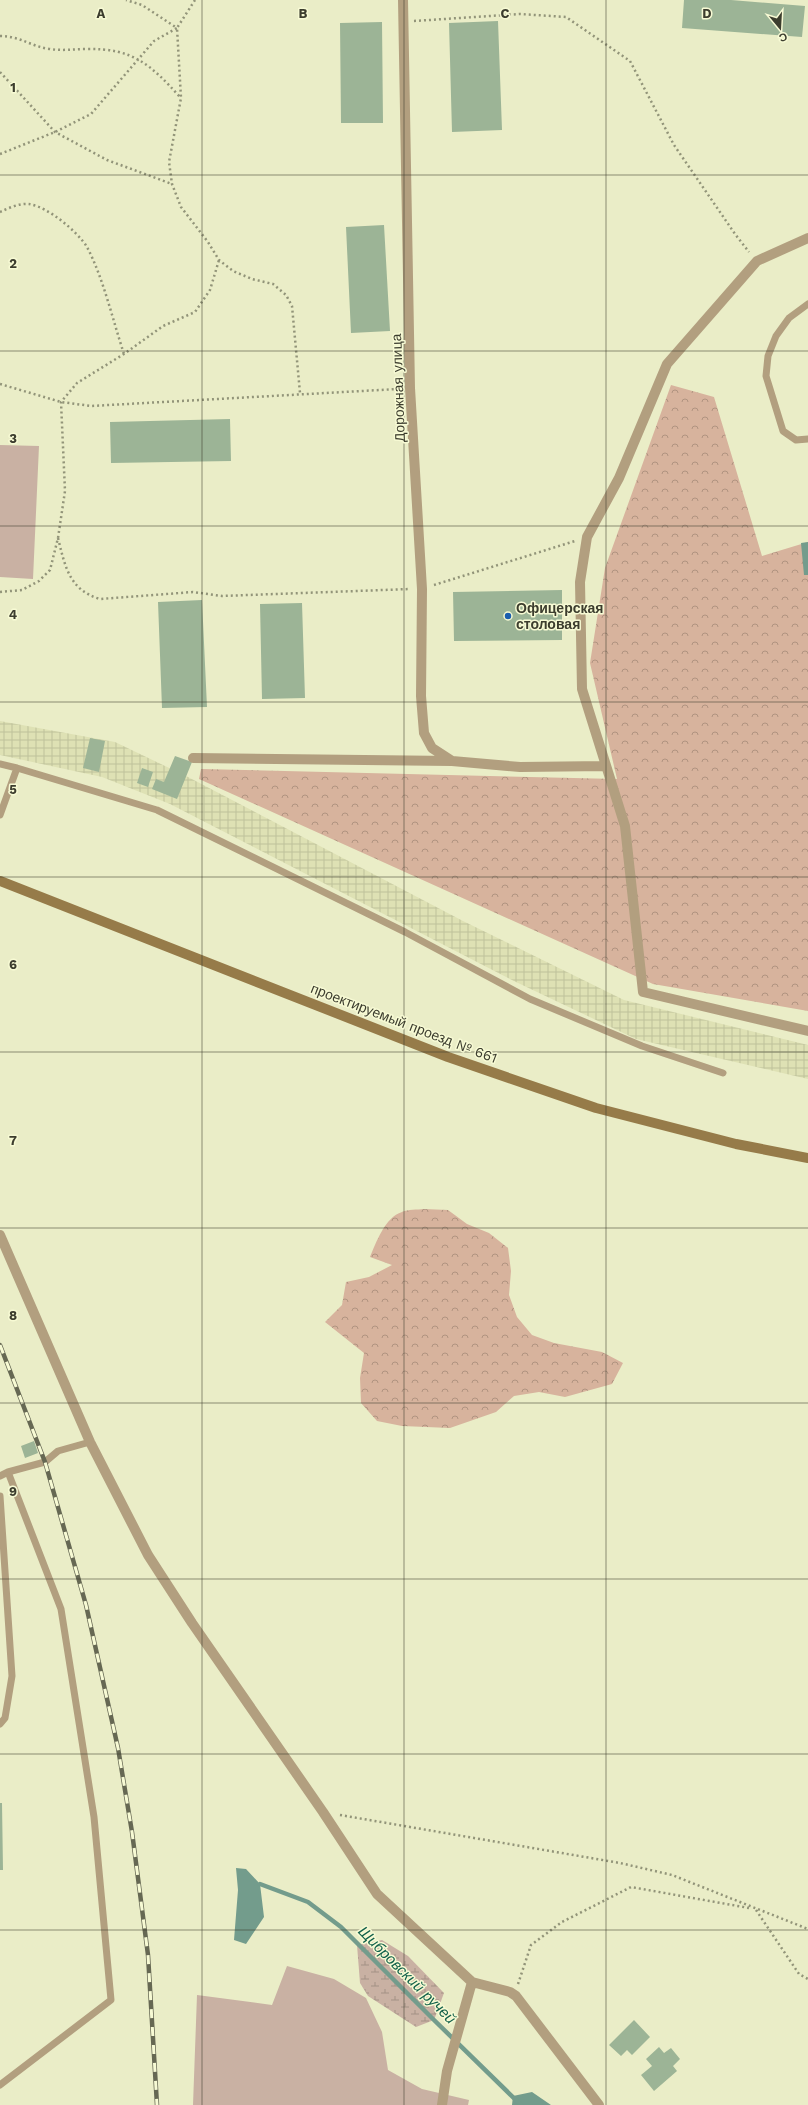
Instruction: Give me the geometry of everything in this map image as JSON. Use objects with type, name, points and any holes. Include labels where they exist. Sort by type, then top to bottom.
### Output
[{"type":"main road","name":"проектируемый проезд № 661","points":[[0,881],[448,1056],[596,1108],[736,1144],[808,1158]]},
{"type":"street","name":"Дорожная улица","points":[[403,0],[410,388],[422,589],[421,696],[424,733],[432,748],[452,761]]},
{"type":"street","points":[[808,238],[757,261],[667,364],[619,478],[587,537],[580,582],[582,689],[625,826],[643,992],[808,1031]]},
{"type":"street","points":[[193,758],[452,761],[520,767],[606,766]]},
{"type":"street","points":[[0,1235],[90,1442],[148,1555],[192,1623],[378,1894],[472,1982],[510,1992],[516,1996],[599,2105]]},
{"type":"street","points":[[442,2105],[447,2071],[472,1982]]},
{"type":"lane","points":[[808,304],[789,318],[776,336],[768,356],[766,376],[783,431],[796,440],[808,439]]},
{"type":"lane","points":[[0,764],[157,810],[405,932],[530,999],[642,1046],[723,1073]]},
{"type":"lane","points":[[0,815],[17,768]]},
{"type":"lane","points":[[0,1476],[8,1472],[45,1462],[58,1451],[90,1442]]},
{"type":"lane","points":[[0,2085],[111,2000],[94,1817],[61,1609],[8,1472]]},
{"type":"lane","points":[[0,1496],[12,1676],[5,1718],[0,1724]]},
{"type":"path","points":[[126,0],[142,5],[177,28]]},
{"type":"path","points":[[0,154],[55,132],[91,114],[154,41],[177,28],[195,0]]},
{"type":"path","points":[[404,22],[520,14],[566,17],[630,62],[674,145],[735,234],[757,261]]},
{"type":"path","points":[[177,28],[181,98],[169,162],[172,184],[181,207],[208,242],[219,260],[239,274],[273,284],[286,295],[292,306],[300,393]]},
{"type":"path","points":[[0,36],[12,36],[49,49],[115,50],[137,59],[156,70],[181,98]]},
{"type":"path","points":[[0,72],[55,132],[107,160],[172,184]]},
{"type":"path","points":[[0,212],[15,205],[28,204],[42,208],[68,226],[86,247],[100,281],[124,354]]},
{"type":"path","points":[[0,592],[22,590],[39,581],[50,570],[58,538],[65,491],[61,402],[77,383],[124,354],[163,326],[195,312],[210,290],[219,260]]},
{"type":"path","points":[[0,384],[61,402],[91,406],[300,393],[410,388]]},
{"type":"path","points":[[58,538],[65,566],[73,582],[86,595],[100,599],[193,592],[222,596],[422,589],[587,537]]},
{"type":"path","points":[[323,1812],[620,1863],[672,1876],[808,1930]]},
{"type":"path","points":[[510,1992],[517,1987],[531,1945],[562,1922],[631,1887],[755,1909],[799,1974],[808,1979]]},
{"type":"shaded area","points":[[808,542],[808,575],[804,575],[801,543]]},
{"type":"shaded area","points":[[0,721],[115,742],[188,777],[463,921],[624,1000],[808,1045],[808,1079],[636,1039],[516,982],[170,804],[102,777],[0,755]]},
{"type":"shaded area","points":[[236,1868],[246,1869],[260,1884],[264,1917],[246,1944],[234,1940],[238,1890]]},
{"type":"shaded area","points":[[532,2092],[551,2105],[512,2105],[513,2096]]},
{"type":"green space","points":[[671,385],[714,397],[762,556],[808,542],[808,1011],[653,984],[199,779],[201,769],[617,779],[590,663],[605,568]]},
{"type":"green space","points":[[0,445],[39,446],[33,579],[0,577]]},
{"type":"green space","points":[[424,1209],[448,1210],[467,1224],[489,1233],[508,1248],[511,1271],[509,1295],[517,1317],[532,1335],[554,1343],[602,1352],[623,1363],[612,1384],[565,1397],[539,1392],[514,1396],[496,1412],[450,1428],[402,1426],[377,1421],[361,1403],[360,1378],[364,1353],[325,1322],[342,1305],[346,1282],[369,1277],[392,1265],[370,1257],[382,1231],[391,1219],[404,1211]]},
{"type":"green space","points":[[382,1940],[408,1956],[444,1993],[434,2020],[416,2027],[368,1996],[360,1983],[357,1945]]},
{"type":"green space","points":[[287,1966],[334,1979],[366,1998],[382,2032],[388,2070],[422,2089],[469,2100],[468,2105],[193,2105],[197,1995],[272,2005]]},
{"type":"building","points":[[684,0],[731,0],[805,6],[802,37],[682,28]]},
{"type":"building","points":[[498,21],[502,130],[452,132],[449,23]]},
{"type":"building","points":[[382,22],[383,123],[341,123],[340,23]]},
{"type":"building","points":[[384,225],[390,331],[351,333],[346,227]]},
{"type":"building","points":[[230,419],[231,461],[111,463],[110,422]]},
{"type":"building","name":"Офицерская столовая","points":[[562,590],[562,640],[454,641],[453,592]]},
{"type":"building","points":[[202,600],[207,707],[162,708],[158,602]]},
{"type":"building","points":[[302,603],[305,698],[262,699],[260,604]]},
{"type":"building","points":[[90,738],[105,741],[99,772],[83,768]]},
{"type":"building","points":[[175,756],[192,762],[177,799],[152,789],[156,779],[164,782]]},
{"type":"building","points":[[142,768],[153,772],[148,787],[137,783]]},
{"type":"building","points":[[34,1441],[38,1453],[25,1458],[21,1446]]},
{"type":"building","points":[[0,1803],[2,1803],[3,1870],[0,1870]]},
{"type":"building","points":[[634,2020],[650,2037],[632,2055],[627,2050],[621,2056],[609,2045]]},
{"type":"building","points":[[659,2047],[664,2053],[671,2048],[680,2059],[673,2066],[677,2071],[654,2091],[641,2075],[652,2066],[646,2059]]},
{"type":"waterway","name":"Щибровский ручей","points":[[260,1884],[308,1902],[341,1927],[521,2105]]},
{"type":"railway","points":[[0,1345],[45,1462],[86,1605],[118,1748],[132,1832],[148,1955],[157,2105]]},
{"type":"place","name":"Офицерская столовая","points":[[508,616]]}]
